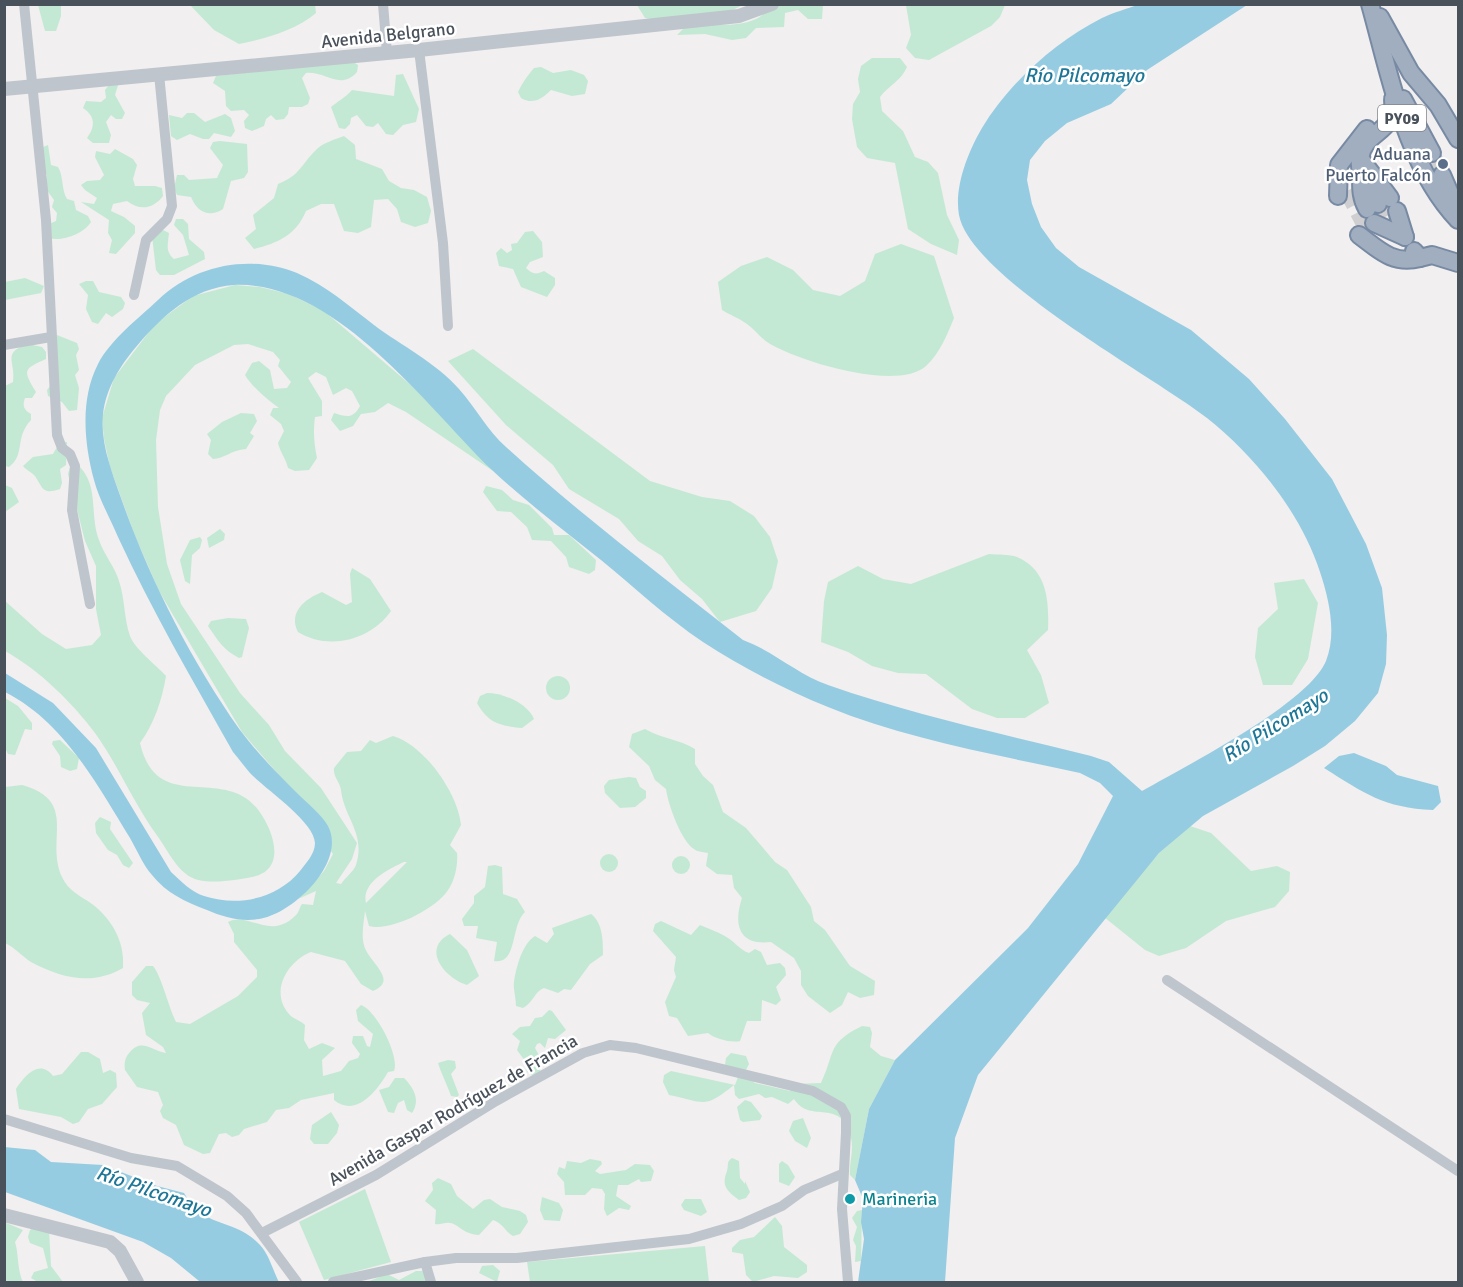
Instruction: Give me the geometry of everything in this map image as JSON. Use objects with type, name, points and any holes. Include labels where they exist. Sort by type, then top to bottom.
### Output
[{"type":"highway","name":"PY09","points":[[1371,4],[1407,132],[1437,196],[1458,220]]},
{"type":"highway","name":"PY09","points":[[1371,4],[1411,73],[1438,105],[1458,139]]},
{"type":"highway","points":[[1391,81],[1417,122],[1431,153]]},
{"type":"highway","points":[[1391,81],[1392,118],[1388,126],[1366,144],[1360,158],[1361,198],[1412,248],[1458,263]]},
{"type":"highway","points":[[1342,194],[1337,177],[1339,165],[1354,143],[1386,113],[1391,81]]},
{"type":"highway","points":[[1360,158],[1390,258],[1405,261],[1412,248]]},
{"type":"highway","points":[[1442,175],[1458,213]]},
{"type":"highway","points":[[1378,216],[1412,248]]},
{"type":"street","points":[[24,4],[46,220],[57,435],[62,448],[70,454],[75,466],[72,510],[90,604]]},
{"type":"street","points":[[383,4],[387,53]]},
{"type":"street","name":"Avenida Belgrano","points":[[4,89],[419,50],[739,16],[772,4]]},
{"type":"street","points":[[419,50],[443,243],[448,326]]},
{"type":"street","points":[[134,296],[146,240],[167,219],[172,206],[159,74]]},
{"type":"street","points":[[4,345],[51,337]]},
{"type":"street","points":[[1167,980],[1458,1171]]},
{"type":"street","name":"Avenida Gaspar Rodríguez de Francia","points":[[262,1233],[376,1175],[496,1101],[583,1053],[610,1045],[636,1048],[813,1091],[841,1107],[846,1116],[842,1174],[848,1282]]},
{"type":"street","points":[[4,1119],[131,1158],[177,1166],[227,1196],[262,1233],[297,1282]]},
{"type":"street","points":[[333,1282],[424,1262],[456,1258],[517,1258],[689,1239],[741,1224],[782,1206],[804,1190],[842,1174]]},
{"type":"street","points":[[4,1215],[110,1242],[120,1251],[137,1282]]},
{"type":"street","points":[[424,1262],[431,1282]]},
{"type":"green space","points":[[906,4],[1005,5],[1000,17],[991,26],[929,60],[915,58],[906,48],[911,35]]},
{"type":"green space","points":[[38,5],[61,5],[61,16],[56,31],[45,31]]},
{"type":"green space","points":[[190,5],[315,5],[316,13],[280,33],[239,44],[214,30]]},
{"type":"green space","points":[[637,5],[742,5],[709,16],[655,19],[645,18]]},
{"type":"green space","points":[[780,5],[823,5],[822,19],[808,19],[798,10],[785,13],[784,27],[756,28],[746,38],[732,40],[705,34],[677,35],[688,24],[740,24],[756,19],[771,8]]},
{"type":"green space","points":[[872,58],[900,58],[907,67],[902,76],[880,97],[882,111],[903,131],[915,157],[928,162],[938,173],[947,215],[959,240],[957,255],[931,244],[908,229],[895,163],[867,158],[857,147],[852,119],[853,104],[860,92],[858,79],[861,66]]},
{"type":"green space","points":[[352,61],[358,65],[357,72],[345,80],[306,73],[302,78],[310,98],[308,104],[302,107],[289,107],[284,119],[276,120],[271,115],[266,119],[264,126],[252,131],[245,128],[244,121],[249,115],[244,110],[231,111],[226,106],[225,91],[213,83],[216,76]]},
{"type":"green space","points":[[541,67],[553,73],[571,70],[584,75],[588,81],[585,94],[572,96],[551,90],[537,100],[529,101],[521,98],[518,92],[523,82],[534,68]]},
{"type":"green space","points":[[403,74],[419,109],[416,122],[403,125],[393,135],[386,134],[378,123],[373,127],[366,126],[357,115],[351,118],[350,124],[345,129],[339,128],[331,107],[352,90],[394,96],[396,75]]},
{"type":"green space","points":[[119,82],[115,95],[125,113],[122,119],[116,119],[111,115],[106,122],[111,135],[109,143],[93,143],[87,138],[93,125],[92,118],[83,108],[86,101],[101,102],[106,98],[105,90],[110,84]]},
{"type":"green space","points":[[187,113],[194,113],[205,122],[225,114],[231,118],[235,131],[231,137],[214,133],[209,139],[203,139],[190,134],[177,140],[171,136],[169,115],[182,118]]},
{"type":"green space","points":[[344,136],[355,145],[356,159],[382,169],[389,181],[401,188],[414,190],[427,197],[431,211],[428,223],[415,227],[401,222],[397,209],[388,199],[374,200],[371,227],[358,233],[344,231],[334,204],[321,204],[306,211],[297,226],[285,237],[254,249],[245,238],[256,229],[253,215],[274,198],[278,184],[292,177],[317,149]]},
{"type":"green space","points":[[213,142],[247,144],[248,172],[244,178],[231,181],[223,209],[208,213],[200,210],[191,197],[177,195],[174,188],[177,175],[184,175],[189,180],[217,178],[223,165],[210,148]]},
{"type":"green space","points":[[48,145],[51,165],[58,167],[60,171],[67,199],[74,201],[76,210],[88,216],[91,222],[78,233],[60,239],[49,238],[49,224],[56,221],[57,213],[52,207],[54,200],[46,189],[47,175],[43,169],[41,148]]},
{"type":"green space","points":[[115,149],[133,159],[137,165],[133,179],[135,186],[162,188],[163,196],[155,204],[146,207],[127,201],[113,204],[111,211],[124,217],[135,226],[135,233],[116,254],[109,253],[112,240],[108,233],[109,220],[81,202],[94,204],[97,198],[81,185],[87,181],[100,180],[104,175],[95,157],[96,151],[110,154]]},
{"type":"green space","points":[[176,219],[183,219],[188,224],[189,239],[204,252],[205,259],[174,275],[160,275],[156,270],[152,236],[163,230],[169,233],[169,254],[174,259],[189,255],[183,235],[174,225]]},
{"type":"green space","points":[[533,231],[542,242],[543,257],[530,262],[526,268],[534,273],[544,271],[555,278],[555,285],[547,297],[521,287],[513,269],[499,266],[496,253],[501,248],[507,253],[512,250],[511,244],[517,243],[525,232]]},
{"type":"green space","points":[[901,244],[934,256],[954,318],[943,344],[935,355],[926,366],[912,373],[893,376],[871,375],[823,365],[781,350],[767,342],[747,324],[722,310],[718,282],[741,266],[767,257],[793,270],[813,290],[840,296],[865,281],[875,254]]},
{"type":"green space","points":[[25,278],[44,286],[41,293],[5,300],[5,282]]},
{"type":"green space","points":[[93,281],[99,292],[121,297],[125,303],[123,309],[112,317],[106,313],[98,324],[92,322],[86,309],[88,295],[79,284]]},
{"type":"green space","points":[[235,285],[260,287],[289,294],[324,311],[426,398],[493,471],[406,412],[388,403],[375,412],[361,414],[353,426],[340,431],[331,420],[334,413],[349,416],[355,413],[360,406],[352,391],[346,388],[333,395],[326,377],[316,372],[308,378],[322,401],[322,416],[315,417],[314,422],[317,458],[309,470],[295,471],[288,468],[278,443],[284,431],[281,424],[270,415],[273,408],[279,408],[256,389],[245,375],[252,363],[259,361],[270,370],[274,389],[287,388],[291,382],[278,366],[280,360],[273,352],[248,344],[234,345],[195,365],[166,396],[160,410],[156,440],[158,507],[167,564],[181,604],[240,693],[269,725],[285,751],[321,788],[357,843],[352,859],[336,883],[341,884],[355,867],[358,844],[334,768],[347,752],[361,751],[370,740],[376,743],[393,736],[416,749],[438,772],[446,785],[461,825],[450,845],[457,853],[456,872],[442,897],[423,911],[389,926],[369,926],[365,911],[363,941],[366,951],[383,976],[380,987],[373,991],[361,984],[345,961],[311,952],[295,962],[281,987],[283,1005],[291,1016],[305,1025],[304,1040],[309,1049],[322,1043],[335,1048],[322,1060],[323,1076],[341,1071],[349,1061],[358,1058],[360,1054],[352,1043],[353,1036],[363,1036],[367,1046],[370,1047],[373,1034],[358,1021],[356,1010],[361,1005],[373,1015],[385,1034],[393,1055],[394,1071],[388,1072],[372,1094],[358,1104],[342,1105],[334,1100],[334,1093],[301,1100],[289,1108],[276,1110],[267,1122],[244,1129],[239,1135],[232,1137],[226,1133],[219,1134],[210,1153],[203,1154],[184,1145],[176,1125],[163,1118],[160,1111],[163,1105],[158,1092],[137,1087],[125,1070],[127,1056],[134,1048],[147,1046],[166,1053],[163,1047],[146,1035],[142,1013],[150,1003],[137,1000],[132,995],[132,982],[146,966],[153,966],[176,1022],[190,1024],[238,996],[257,977],[257,970],[234,942],[234,934],[228,922],[244,920],[268,926],[286,923],[296,915],[302,904],[313,905],[316,891],[298,899],[324,871],[333,854],[277,773],[242,732],[159,591],[135,536],[110,467],[102,418],[114,378],[155,324],[193,296]],"holes":[[[407,862],[366,903],[368,889],[372,883],[391,869]]]},
{"type":"green space","points":[[57,335],[77,343],[79,349],[76,355],[79,370],[75,375],[79,388],[77,410],[69,411],[62,402],[48,396],[47,390],[54,381]]},
{"type":"green space","points":[[28,344],[42,347],[46,352],[46,359],[29,368],[27,374],[36,392],[32,398],[25,398],[24,407],[31,414],[31,420],[23,433],[17,457],[9,467],[5,466],[5,386],[13,382],[12,354]]},
{"type":"green space","points":[[473,349],[650,481],[702,497],[730,501],[754,516],[770,537],[778,561],[772,588],[756,611],[720,622],[702,599],[680,580],[662,556],[638,541],[619,519],[569,489],[553,465],[506,425],[448,361]]},
{"type":"green space","points":[[241,413],[254,414],[257,421],[250,433],[254,436],[246,449],[213,459],[208,454],[211,440],[207,434],[222,422]]},
{"type":"green space","points":[[60,442],[67,442],[66,465],[60,469],[62,483],[60,489],[46,491],[34,475],[23,466],[33,457],[53,454]]},
{"type":"green space","points":[[72,460],[81,469],[91,487],[96,529],[101,545],[119,581],[132,641],[166,676],[157,711],[140,743],[149,765],[161,778],[176,784],[228,791],[245,797],[259,811],[272,838],[274,858],[263,873],[218,882],[192,878],[186,874],[174,861],[148,822],[103,745],[86,721],[42,677],[5,651],[4,600],[42,634],[66,649],[92,645],[101,635],[96,609],[96,566],[85,541],[68,474]]},
{"type":"green space","points":[[5,485],[12,488],[19,502],[5,512]]},
{"type":"green space","points":[[486,486],[502,490],[513,500],[529,505],[552,528],[554,535],[569,535],[596,560],[595,570],[589,574],[569,567],[566,557],[551,541],[532,540],[527,527],[511,512],[497,511],[483,492]]},
{"type":"green space","points":[[220,529],[225,534],[224,540],[209,548],[207,538]]},
{"type":"green space","points":[[200,537],[202,540],[200,548],[192,555],[190,584],[185,581],[180,560],[190,540]]},
{"type":"green space","points":[[989,554],[1014,556],[1027,563],[1041,578],[1047,598],[1048,630],[1027,650],[1041,675],[1049,703],[1025,718],[997,718],[972,709],[926,674],[898,673],[872,666],[848,652],[821,642],[828,582],[858,566],[883,579],[911,584]]},
{"type":"green space","points":[[352,568],[370,579],[391,611],[383,621],[349,640],[323,641],[298,632],[295,625],[297,612],[304,602],[316,595],[322,592],[346,605],[352,602],[350,574]]},
{"type":"green space","points":[[1304,579],[1318,603],[1308,659],[1292,685],[1263,685],[1255,657],[1258,628],[1278,609],[1274,583]]},
{"type":"green space","points":[[228,618],[246,619],[249,628],[242,657],[239,658],[225,648],[208,626],[211,621]]},
{"type":"green space","points":[[558,676],[566,680],[570,688],[566,696],[558,700],[550,696],[546,688],[550,680]]},
{"type":"green space","points":[[487,693],[514,700],[526,708],[534,719],[522,728],[495,722],[481,710],[477,703],[480,696]]},
{"type":"green space","points":[[5,698],[18,706],[32,723],[32,730],[25,729],[15,755],[8,754],[5,748]]},
{"type":"green space","points":[[645,729],[695,749],[695,764],[713,785],[723,812],[746,828],[775,862],[787,870],[811,907],[814,921],[825,930],[850,966],[875,981],[874,995],[860,998],[848,992],[842,1005],[830,1013],[808,996],[801,985],[801,971],[794,958],[771,942],[752,941],[745,937],[741,932],[738,917],[742,898],[734,888],[732,875],[717,874],[706,866],[708,853],[697,851],[689,845],[676,822],[666,789],[655,780],[649,766],[629,747],[632,734]]},
{"type":"green space","points":[[60,740],[79,758],[77,769],[70,771],[61,767],[60,756],[52,744],[53,741]]},
{"type":"green space","points":[[636,778],[640,787],[646,791],[646,798],[635,807],[620,808],[605,793],[604,786],[609,780]]},
{"type":"green space","points":[[22,785],[39,792],[50,801],[57,823],[58,863],[62,877],[71,890],[92,904],[112,925],[120,941],[123,968],[100,977],[65,976],[31,962],[5,943],[5,787]]},
{"type":"green space","points":[[100,817],[111,822],[110,829],[133,863],[129,868],[123,865],[117,855],[108,850],[96,833],[95,823]]},
{"type":"green space","points":[[1190,826],[1211,833],[1251,871],[1277,866],[1290,872],[1289,891],[1275,907],[1226,921],[1186,948],[1159,956],[1145,950],[1104,917],[1159,853]]},
{"type":"green space","points":[[609,854],[615,857],[618,863],[615,869],[609,872],[603,869],[600,863],[603,857]]},
{"type":"green space","points":[[681,856],[687,859],[690,865],[687,871],[681,874],[675,871],[672,865],[675,859]]},
{"type":"green space","points":[[488,866],[502,867],[503,894],[517,899],[525,912],[520,918],[510,951],[502,961],[494,961],[497,942],[476,938],[478,926],[464,926],[462,919],[474,903],[474,896],[485,887]]},
{"type":"green space","points":[[591,914],[600,927],[603,955],[590,964],[571,990],[564,989],[558,993],[544,988],[523,1008],[516,1006],[514,984],[516,970],[523,950],[530,940],[535,936],[547,943],[554,934],[552,928]]},
{"type":"green space","points":[[661,921],[691,935],[700,925],[725,936],[746,952],[749,953],[755,949],[761,952],[767,965],[780,963],[785,968],[786,975],[776,987],[781,1000],[776,1005],[762,1000],[761,1021],[747,1021],[740,1041],[723,1040],[708,1033],[688,1036],[677,1018],[669,1016],[665,1002],[676,977],[674,970],[676,957],[653,931],[655,924]]},
{"type":"green space","points":[[450,934],[467,950],[479,976],[467,985],[451,977],[439,963],[437,947],[441,940]]},
{"type":"green space","points":[[549,1010],[566,1030],[555,1039],[548,1038],[545,1048],[540,1043],[537,1044],[535,1048],[542,1061],[540,1072],[533,1076],[527,1072],[525,1061],[517,1050],[520,1041],[512,1034],[520,1027],[530,1026],[535,1018],[542,1017]]},
{"type":"green space","points":[[862,1026],[870,1027],[872,1033],[870,1047],[881,1056],[895,1060],[869,1109],[855,1180],[850,1175],[851,1138],[846,1125],[833,1114],[809,1110],[794,1099],[788,1104],[772,1097],[765,1098],[759,1094],[739,1099],[735,1095],[734,1085],[716,1098],[697,1102],[669,1095],[663,1082],[664,1075],[671,1071],[735,1085],[738,1077],[725,1065],[726,1058],[731,1053],[746,1056],[749,1064],[744,1074],[755,1083],[790,1091],[793,1084],[821,1083],[837,1044]]},
{"type":"green space","points":[[81,1052],[88,1052],[100,1059],[103,1073],[110,1070],[116,1073],[117,1087],[102,1104],[88,1109],[79,1122],[73,1124],[61,1117],[19,1109],[16,1089],[23,1079],[37,1069],[48,1071],[53,1076],[62,1074]]},
{"type":"green space","points":[[448,1060],[455,1061],[456,1068],[451,1074],[459,1095],[457,1097],[451,1096],[438,1063]]},
{"type":"green space","points":[[395,1078],[404,1078],[413,1090],[416,1103],[412,1113],[407,1110],[404,1100],[398,1103],[394,1113],[388,1112],[379,1090],[389,1087]]},
{"type":"green space","points":[[745,1100],[751,1102],[762,1116],[760,1120],[743,1122],[740,1120],[737,1107]]},
{"type":"green space","points":[[331,1112],[339,1125],[337,1133],[328,1144],[314,1144],[310,1139],[312,1125]]},
{"type":"green space","points":[[803,1118],[811,1138],[807,1148],[795,1141],[789,1131],[793,1121]]},
{"type":"green space","points":[[732,1158],[739,1161],[740,1178],[745,1184],[745,1181],[750,1192],[746,1198],[739,1200],[728,1191],[725,1184],[728,1162]]},
{"type":"green space","points":[[590,1159],[601,1161],[602,1164],[595,1171],[600,1174],[626,1170],[635,1164],[650,1165],[654,1171],[651,1181],[641,1182],[639,1179],[628,1185],[618,1185],[616,1196],[631,1206],[629,1210],[619,1208],[607,1216],[604,1209],[605,1194],[602,1189],[592,1188],[585,1195],[565,1195],[564,1182],[557,1174],[559,1167],[565,1169],[567,1161],[581,1163]]},
{"type":"green space","points":[[782,1161],[788,1165],[795,1177],[789,1186],[779,1182],[779,1164]]},
{"type":"green space","points":[[438,1178],[451,1184],[457,1196],[473,1209],[484,1200],[490,1199],[502,1207],[520,1211],[526,1215],[528,1222],[520,1234],[513,1236],[493,1220],[479,1235],[469,1233],[453,1224],[435,1224],[436,1210],[425,1201],[433,1190],[432,1183]]},
{"type":"green space","points":[[365,1189],[391,1262],[324,1280],[299,1222]]},
{"type":"green space","points":[[542,1197],[559,1203],[563,1210],[560,1221],[544,1220],[540,1210]]},
{"type":"green space","points":[[685,1199],[701,1199],[707,1212],[701,1216],[684,1210],[681,1205]]},
{"type":"green space","points":[[862,1210],[861,1261],[855,1262],[856,1246],[853,1240],[857,1227],[852,1218],[857,1211]]},
{"type":"green space","points":[[775,1217],[782,1226],[784,1247],[807,1265],[807,1272],[798,1278],[774,1276],[753,1282],[746,1275],[743,1254],[732,1252],[732,1248],[740,1240],[754,1237]]},
{"type":"green space","points":[[4,1222],[23,1230],[15,1242],[23,1282],[5,1282]]},
{"type":"green space","points":[[36,1226],[49,1230],[51,1266],[63,1282],[38,1282],[31,1278],[34,1272],[48,1268],[43,1248],[30,1243],[28,1237],[30,1230]]},
{"type":"green space","points":[[705,1246],[709,1282],[530,1282],[527,1262]]},
{"type":"green space","points":[[493,1265],[500,1271],[497,1282],[479,1273],[482,1266]]},
{"type":"green space","points":[[416,1271],[423,1271],[434,1282],[367,1282],[387,1274],[399,1280]]},
{"type":"water","name":"Río Pilcomayo","points":[[1140,4],[1247,5],[1147,70],[1111,104],[1067,123],[1045,141],[1030,160],[1027,180],[1032,204],[1041,227],[1056,248],[1079,267],[1191,330],[1249,379],[1285,419],[1332,479],[1366,544],[1382,588],[1387,635],[1386,664],[1378,693],[1355,721],[1325,746],[1203,816],[1159,853],[978,1075],[955,1138],[945,1282],[858,1282],[864,1239],[861,1222],[863,1199],[855,1180],[869,1109],[895,1060],[1028,928],[1078,864],[1113,796],[1100,783],[1080,773],[952,745],[889,728],[828,707],[764,678],[703,642],[677,623],[518,493],[492,470],[408,382],[343,325],[308,303],[271,289],[234,285],[219,287],[191,298],[167,315],[136,347],[119,370],[107,395],[103,414],[103,436],[111,468],[132,529],[158,589],[204,675],[247,739],[328,826],[332,840],[330,855],[323,870],[301,897],[273,915],[259,919],[226,917],[177,896],[164,887],[149,871],[91,776],[62,737],[26,705],[5,692],[5,673],[53,703],[96,748],[171,872],[195,892],[230,901],[256,898],[291,881],[310,858],[315,847],[313,834],[298,815],[250,773],[233,752],[159,619],[131,565],[99,494],[94,480],[86,436],[86,406],[92,378],[103,355],[125,330],[172,288],[188,278],[223,266],[261,264],[297,273],[318,284],[429,362],[450,379],[506,447],[593,522],[743,640],[817,680],[860,696],[926,715],[1109,762],[1142,791],[1244,733],[1296,696],[1315,678],[1326,661],[1331,628],[1326,593],[1312,550],[1301,528],[1289,507],[1259,468],[1225,433],[1207,418],[1029,296],[995,267],[971,240],[959,215],[960,181],[967,159],[982,128],[1006,95],[1034,65],[1067,39],[1102,18]]},
{"type":"water","points":[[1354,753],[1386,766],[1397,775],[1438,786],[1441,802],[1433,810],[1401,806],[1375,798],[1324,768],[1339,756]]},
{"type":"water","name":"Río Pilcomayo","points":[[4,1147],[35,1150],[51,1162],[103,1165],[157,1186],[184,1193],[201,1213],[240,1230],[260,1245],[279,1282],[199,1281],[171,1258],[143,1242],[5,1192]]},
{"type":"tunnel","points":[[1432,153],[1442,175]]},
{"type":"tunnel","points":[[1347,191],[1367,230]]},
{"type":"tunnel","points":[[1378,204],[1385,217]]},
{"type":"place","name":"Aduana Puerto Falcón","points":[[1443,164]]},
{"type":"place","name":"Marineria","points":[[850,1199]]}]
